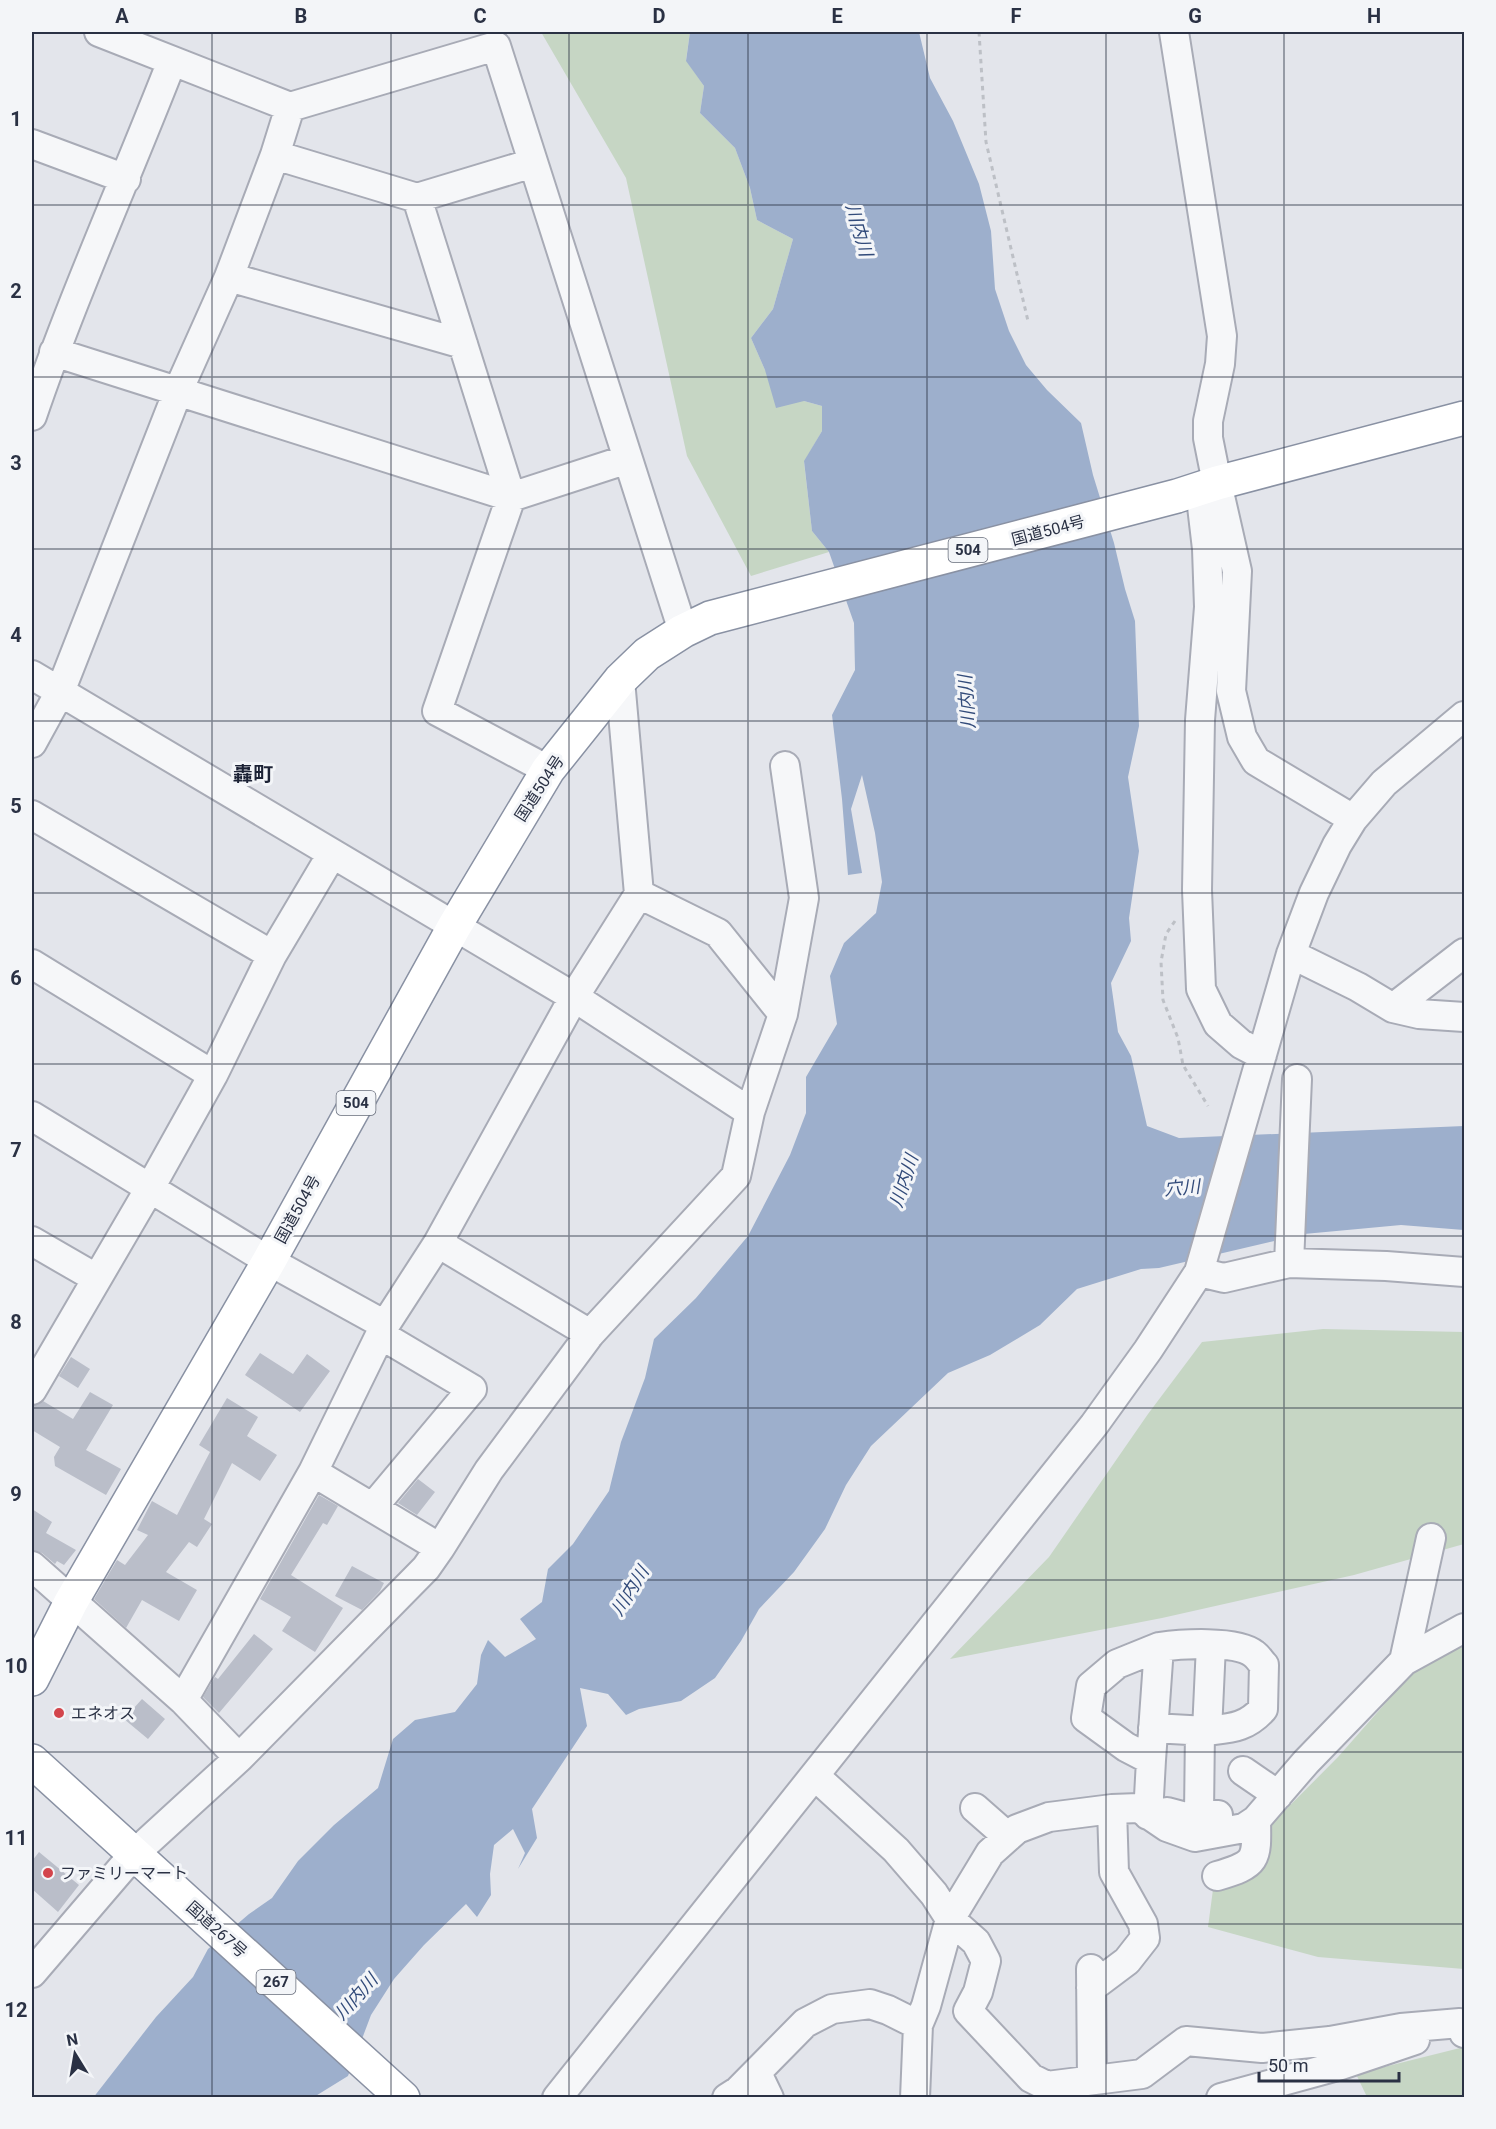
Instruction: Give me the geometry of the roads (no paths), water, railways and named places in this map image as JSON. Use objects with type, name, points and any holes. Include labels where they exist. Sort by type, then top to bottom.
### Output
[{"type":"highway","name":"国道504号","points":[[32,1679],[71,1602],[269,1261],[454,927],[548,770],[620,680],[647,654],[683,631],[710,618],[1464,418]]},
{"type":"highway","name":"国道267号","points":[[32,1761],[403,2097]]},
{"type":"street","points":[[99,32],[290,107],[496,46],[683,631]]},
{"type":"street","points":[[1174,32],[1222,336],[1220,364],[1208,421],[1208,438],[1198,489],[1207,549],[1209,607],[1200,720],[1197,890],[1201,989],[1218,1024],[1241,1044],[1262,1055]]},
{"type":"street","points":[[32,416],[54,352],[172,61]]},
{"type":"street","points":[[32,743],[60,692],[178,391],[229,277],[290,107]]},
{"type":"street","points":[[32,144],[126,178]]},
{"type":"street","points":[[274,155],[417,198],[533,163]]},
{"type":"street","points":[[417,198],[511,497],[437,711],[548,770]]},
{"type":"street","points":[[229,277],[463,344]]},
{"type":"street","points":[[54,352],[511,497],[628,459]]},
{"type":"street","points":[[1198,489],[1237,571],[1231,691],[1242,737],[1256,761],[1353,819]]},
{"type":"street","points":[[32,675],[574,997],[750,1112]]},
{"type":"street","points":[[183,1701],[313,1472],[383,1330],[438,1243],[574,997],[639,894],[620,680]]},
{"type":"street","points":[[557,2097],[1094,1425],[1148,1350],[1199,1272],[1292,954],[1314,893],[1353,819],[1384,783],[1464,716]]},
{"type":"street","points":[[32,1973],[426,1568],[489,1470],[590,1334],[736,1176],[750,1112],[783,1014],[804,898],[785,766]]},
{"type":"street","points":[[32,815],[272,955]]},
{"type":"street","points":[[32,1390],[150,1188],[213,1075],[272,955],[332,854]]},
{"type":"street","points":[[639,894],[718,933],[783,1014]]},
{"type":"street","points":[[1393,1008],[1464,953]]},
{"type":"street","points":[[1292,954],[1358,987],[1393,1008],[1419,1014],[1464,1017]]},
{"type":"street","points":[[32,964],[213,1075]]},
{"type":"street","points":[[1289,1256],[1297,1079]]},
{"type":"street","points":[[35,1126],[150,1188],[383,1330],[472,1389],[373,1508]]},
{"type":"street","points":[[32,1241],[96,1278]]},
{"type":"street","points":[[438,1243],[590,1334]]},
{"type":"street","points":[[1199,1272],[1224,1278],[1289,1256],[1464,1272]]},
{"type":"street","points":[[313,1472],[440,1548]]},
{"type":"street","points":[[1404,1660],[1431,1538]]},
{"type":"street","points":[[32,1566],[183,1701],[239,1758]]},
{"type":"street","points":[[1148,1815],[1167,1812],[1186,1817],[1199,1814],[1245,1816],[1278,1795],[1306,1762],[1404,1660],[1464,1628]]},
{"type":"street","points":[[1151,1760],[1126,1747],[1086,1718],[1091,1686],[1117,1665],[1159,1647],[1186,1643],[1240,1647],[1254,1653],[1264,1665],[1263,1709],[1255,1718],[1237,1727],[1203,1730],[1153,1728]]},
{"type":"street","points":[[1199,1814],[1203,1730],[1212,1645]]},
{"type":"street","points":[[1148,1815],[1159,1647]]},
{"type":"street","points":[[1244,1771],[1278,1795]]},
{"type":"street","points":[[815,1776],[896,1850],[934,1894],[950,1919],[976,1942],[986,1961],[978,1992],[968,2011]]},
{"type":"street","points":[[975,1808],[1008,1837]]},
{"type":"street","points":[[915,2097],[922,2015],[950,1919],[990,1853],[1017,1829],[1049,1817],[1138,1808],[1167,1827],[1195,1837],[1244,1828],[1245,1816]]},
{"type":"street","points":[[1092,2080],[1091,1978],[1127,1961],[1145,1938],[1143,1924],[1114,1872],[1112,1809]]},
{"type":"street","points":[[1217,1876],[1245,1868],[1254,1858],[1257,1845],[1245,1816]]},
{"type":"street","points":[[727,2097],[738,2091],[763,2085],[805,2023],[832,2009],[870,2004],[888,2010],[922,2015],[968,2011]]},
{"type":"street","points":[[968,2011],[1031,2078],[1047,2086],[1142,2074],[1186,2041],[1205,2034],[1248,2032]]},
{"type":"street","points":[[1186,2041],[1262,2048],[1330,2041],[1401,2028],[1463,2026]]},
{"type":"street","points":[[1221,2097],[1341,2065],[1463,2026]]},
{"type":"water","points":[[690,32],[919,32],[930,78],[953,121],[979,184],[991,231],[995,289],[1009,331],[1026,365],[1047,390],[1081,423],[1093,475],[1135,621],[1139,726],[1128,777],[1139,851],[1129,918],[1131,941],[1111,983],[1118,1032],[1131,1056],[1147,1126],[1179,1138],[1464,1126],[1464,1230],[1401,1225],[1304,1234],[1159,1268],[1141,1269],[1077,1289],[1040,1325],[990,1355],[948,1373],[871,1446],[846,1485],[825,1529],[794,1572],[759,1609],[741,1641],[715,1678],[681,1701],[639,1709],[626,1715],[608,1694],[580,1688],[587,1726],[532,1809],[537,1838],[518,1869],[525,1853],[513,1829],[494,1845],[490,1874],[491,1895],[477,1917],[466,1904],[424,1945],[394,1979],[371,2015],[348,2076],[314,2097],[93,2098],[156,2017],[193,1977],[208,1949],[249,1914],[272,1898],[298,1861],[334,1825],[378,1788],[393,1739],[415,1720],[455,1712],[477,1684],[481,1655],[488,1640],[505,1657],[536,1639],[520,1619],[542,1602],[548,1569],[573,1544],[609,1491],[621,1442],[645,1378],[654,1339],[696,1298],[748,1236],[790,1155],[806,1113],[806,1077],[837,1024],[830,976],[844,943],[876,913],[882,882],[875,833],[862,775],[851,809],[862,873],[848,875],[832,715],[855,670],[854,623],[829,552],[812,531],[804,461],[822,431],[822,406],[804,401],[776,408],[765,370],[751,338],[773,309],[793,239],[757,220],[750,188],[735,148],[700,113],[704,86],[686,61]]},
{"type":"place","name":"エネオス","points":[[59,1713]]},
{"type":"place","name":"ファミリーマート","points":[[48,1873]]},
{"type":"district","name":"轟町","points":[[253,774]]},
{"type":"water label","name":"川内川","points":[[859,230]]},
{"type":"water label","name":"川内川","points":[[967,702]]},
{"type":"water label","name":"川内川","points":[[904,1181]]},
{"type":"water label","name":"穴川","points":[[1182,1188]]},
{"type":"water label","name":"川内川","points":[[630,1591]]},
{"type":"water label","name":"川内川","points":[[356,1997]]}]
